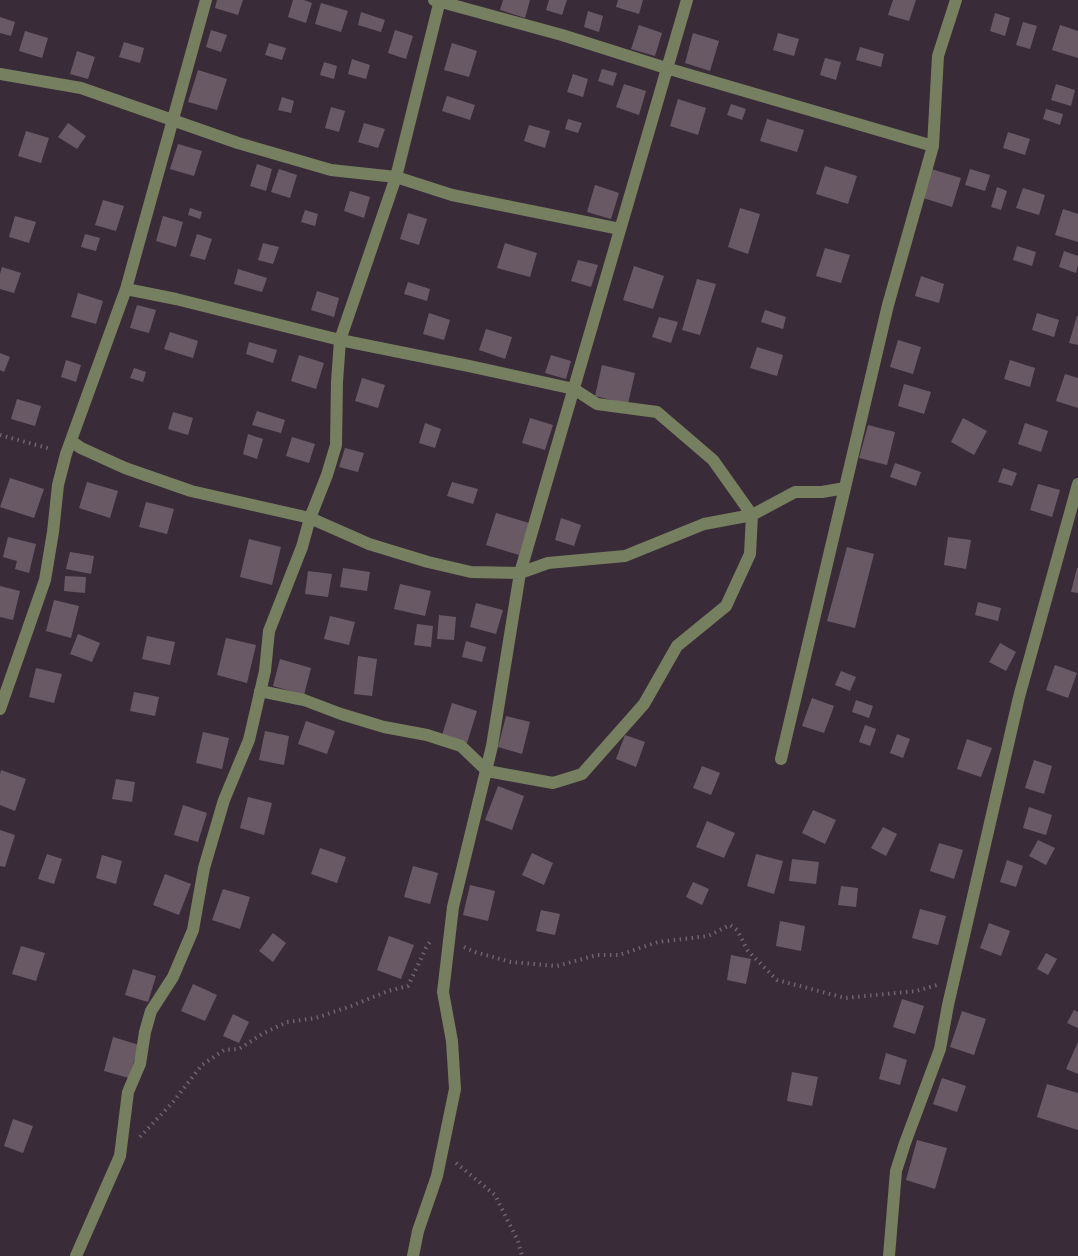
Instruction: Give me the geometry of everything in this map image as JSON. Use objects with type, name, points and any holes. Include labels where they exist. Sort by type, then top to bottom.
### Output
[{"type":"street","points":[[0,709],[45,580],[58,485],[66,454],[126,289],[206,0]]},
{"type":"street","points":[[76,1256],[120,1156],[128,1092],[140,1064],[151,1011],[173,977],[193,930],[204,868],[224,800],[249,740],[265,671],[269,631],[298,556],[336,445],[340,339],[396,177],[437,0],[933,146]]},
{"type":"street","points":[[413,1256],[418,1231],[437,1176],[455,1089],[452,1041],[443,992],[453,907],[487,771],[520,573],[687,0]]},
{"type":"street","points":[[781,759],[888,305],[933,146],[938,56],[956,0]]},
{"type":"street","points":[[0,74],[81,88],[238,143],[331,170],[396,177],[452,195],[620,229]]},
{"type":"street","points":[[126,289],[340,339],[574,389],[597,404],[657,412],[712,460],[752,514],[750,554],[726,606],[677,646],[644,704],[582,774],[553,783],[487,771],[461,746],[427,735],[384,727],[304,700],[260,691]]},
{"type":"street","points":[[71,441],[124,468],[191,491],[310,518],[369,544],[471,572],[520,573],[548,563],[625,556],[704,524],[752,514],[795,492],[822,492],[845,488]]},
{"type":"street","points":[[889,1256],[896,1171],[940,1049],[1019,696],[1078,484]]},
{"type":"path","points":[[0,435],[66,454]]},
{"type":"path","points":[[120,1156],[173,1102],[202,1065],[209,1060],[224,1050],[239,1048],[287,1022],[316,1018],[388,991],[408,986],[426,948],[435,935],[475,952],[511,962],[557,966],[597,955],[619,955],[658,942],[708,936],[729,925],[737,930],[748,951],[777,980],[845,998],[916,991],[954,980]]},
{"type":"path","points":[[446,1138],[453,1160],[495,1195],[518,1241],[522,1256]]},
{"type":"building","points":[[217,0],[243,0],[238,15],[215,8]]},
{"type":"building","points":[[293,0],[312,3],[306,23],[288,17]]},
{"type":"building","points":[[503,0],[530,0],[525,18],[500,10]]},
{"type":"building","points":[[549,0],[567,0],[562,15],[546,10]]},
{"type":"building","points":[[618,0],[643,0],[639,14],[616,7]]},
{"type":"building","points":[[893,0],[916,0],[909,21],[888,15]]},
{"type":"building","points":[[321,3],[348,11],[341,32],[315,24]]},
{"type":"building","points":[[588,11],[603,16],[599,32],[584,27]]},
{"type":"building","points":[[361,12],[385,20],[381,32],[358,25]]},
{"type":"building","points":[[995,13],[1010,18],[1005,36],[990,31]]},
{"type":"building","points":[[0,17],[15,22],[11,36],[0,33]]},
{"type":"building","points":[[1023,22],[1037,26],[1030,49],[1016,45]]},
{"type":"building","points":[[639,25],[662,33],[655,56],[631,49]]},
{"type":"building","points":[[1060,25],[1078,31],[1078,58],[1052,50]]},
{"type":"building","points":[[211,30],[227,35],[221,52],[206,47]]},
{"type":"building","points":[[395,30],[413,36],[406,59],[388,53]]},
{"type":"building","points":[[25,31],[48,38],[42,58],[19,51]]},
{"type":"building","points":[[693,33],[719,41],[710,71],[685,63]]},
{"type":"building","points":[[778,33],[799,39],[794,56],[773,50]]},
{"type":"building","points":[[124,42],[144,48],[140,63],[119,57]]},
{"type":"building","points":[[269,43],[286,48],[282,60],[265,55]]},
{"type":"building","points":[[452,43],[477,51],[469,77],[444,70]]},
{"type":"building","points":[[860,47],[884,54],[881,67],[856,60]]},
{"type":"building","points":[[77,51],[95,57],[88,79],[70,74]]},
{"type":"building","points":[[825,58],[841,62],[836,80],[820,75]]},
{"type":"building","points":[[352,59],[370,65],[366,79],[348,74]]},
{"type":"building","points":[[324,62],[337,66],[334,79],[320,75]]},
{"type":"building","points":[[602,69],[617,73],[613,86],[598,81]]},
{"type":"building","points":[[198,70],[227,79],[217,110],[188,102]]},
{"type":"building","points":[[573,74],[588,79],[583,97],[567,92]]},
{"type":"building","points":[[624,84],[646,91],[639,115],[616,107]]},
{"type":"building","points":[[1056,84],[1075,90],[1071,106],[1051,100]]},
{"type":"building","points":[[447,96],[475,105],[470,120],[442,111]]},
{"type":"building","points":[[282,97],[294,101],[291,113],[278,110]]},
{"type":"building","points":[[678,99],[706,108],[698,135],[670,126]]},
{"type":"building","points":[[731,104],[746,109],[742,120],[727,115]]},
{"type":"building","points":[[331,107],[345,111],[339,132],[325,128]]},
{"type":"building","points":[[1046,109],[1063,114],[1060,125],[1043,119]]},
{"type":"building","points":[[568,119],[582,123],[578,133],[565,129]]},
{"type":"building","points":[[767,119],[804,130],[797,152],[760,141]]},
{"type":"building","points":[[68,123],[86,136],[77,149],[58,137]]},
{"type":"building","points":[[364,123],[385,129],[378,148],[358,142]]},
{"type":"building","points":[[529,125],[550,131],[545,148],[524,141]]},
{"type":"building","points":[[26,131],[49,138],[41,163],[18,156]]},
{"type":"building","points":[[1008,132],[1030,139],[1025,155],[1003,148]]},
{"type":"building","points":[[178,144],[202,151],[194,176],[170,169]]},
{"type":"building","points":[[257,164],[272,169],[266,191],[250,186]]},
{"type":"building","points":[[825,166],[857,176],[848,204],[816,194]]},
{"type":"building","points":[[279,169],[297,175],[290,198],[271,192]]},
{"type":"building","points":[[931,169],[961,178],[952,207],[923,198]]},
{"type":"building","points":[[970,169],[990,175],[985,191],[965,185]]},
{"type":"building","points":[[595,185],[619,193],[611,219],[587,212]]},
{"type":"building","points":[[997,187],[1007,191],[1001,210],[991,207]]},
{"type":"building","points":[[1023,188],[1045,195],[1039,215],[1016,208]]},
{"type":"building","points":[[350,191],[370,197],[364,218],[344,211]]},
{"type":"building","points":[[103,200],[124,206],[116,231],[95,225]]},
{"type":"building","points":[[190,208],[202,212],[200,219],[188,215]]},
{"type":"building","points":[[740,208],[760,214],[748,254],[728,247]]},
{"type":"building","points":[[1063,209],[1078,214],[1078,242],[1055,235]]},
{"type":"building","points":[[305,210],[318,214],[315,226],[301,222]]},
{"type":"building","points":[[408,213],[427,219],[419,245],[400,239]]},
{"type":"building","points":[[15,216],[36,222],[29,243],[9,237]]},
{"type":"building","points":[[163,216],[183,222],[176,247],[156,241]]},
{"type":"building","points":[[85,234],[100,238],[96,251],[81,247]]},
{"type":"building","points":[[197,234],[212,239],[205,260],[190,256]]},
{"type":"building","points":[[263,243],[279,247],[273,264],[258,260]]},
{"type":"building","points":[[505,243],[537,253],[530,277],[497,268]]},
{"type":"building","points":[[1017,246],[1036,252],[1032,266],[1013,260]]},
{"type":"building","points":[[825,248],[850,255],[841,283],[816,276]]},
{"type":"building","points":[[1064,251],[1078,256],[1076,273],[1059,267]]},
{"type":"building","points":[[578,260],[598,265],[591,287],[571,281]]},
{"type":"building","points":[[634,266],[664,276],[653,309],[623,300]]},
{"type":"building","points":[[2,267],[21,273],[14,293],[0,289]]},
{"type":"building","points":[[238,269],[267,278],[262,292],[234,284]]},
{"type":"building","points":[[921,276],[944,284],[939,303],[915,296]]},
{"type":"building","points":[[697,279],[716,284],[700,335],[682,330]]},
{"type":"building","points":[[408,282],[430,289],[427,301],[404,294]]},
{"type":"building","points":[[317,291],[339,298],[334,317],[311,310]]},
{"type":"building","points":[[78,293],[103,301],[96,324],[71,317]]},
{"type":"building","points":[[137,305],[156,310],[149,333],[130,328]]},
{"type":"building","points":[[765,310],[786,317],[783,329],[761,322]]},
{"type":"building","points":[[429,313],[450,320],[444,340],[423,334]]},
{"type":"building","points":[[1037,313],[1059,320],[1054,337],[1032,330]]},
{"type":"building","points":[[1078,316],[1078,345],[1069,343]]},
{"type":"building","points":[[659,317],[678,322],[671,343],[652,337]]},
{"type":"building","points":[[486,329],[512,337],[505,359],[479,350]]},
{"type":"building","points":[[170,332],[198,341],[193,358],[164,349]]},
{"type":"building","points":[[898,340],[921,347],[913,374],[890,367]]},
{"type":"building","points":[[249,342],[277,350],[273,363],[246,354]]},
{"type":"building","points":[[757,347],[783,355],[777,376],[750,368]]},
{"type":"building","points":[[0,353],[10,357],[4,372],[0,370]]},
{"type":"building","points":[[299,355],[324,363],[316,389],[291,381]]},
{"type":"building","points":[[551,355],[571,361],[566,379],[545,373]]},
{"type":"building","points":[[66,360],[81,365],[76,382],[61,377]]},
{"type":"building","points":[[1010,360],[1035,368],[1030,387],[1004,379]]},
{"type":"building","points":[[602,365],[635,373],[628,404],[595,396]]},
{"type":"building","points":[[134,368],[146,372],[143,382],[130,378]]},
{"type":"building","points":[[1065,374],[1078,378],[1078,408],[1056,401]]},
{"type":"building","points":[[362,378],[385,385],[378,408],[355,401]]},
{"type":"building","points":[[904,384],[931,392],[924,414],[898,406]]},
{"type":"building","points":[[17,399],[41,406],[35,426],[11,419]]},
{"type":"building","points":[[257,411],[285,420],[281,433],[252,425]]},
{"type":"building","points":[[173,412],[193,418],[188,435],[168,429]]},
{"type":"building","points":[[530,418],[553,425],[545,450],[522,443]]},
{"type":"building","points":[[963,418],[987,431],[974,455],[951,442]]},
{"type":"building","points":[[425,423],[441,429],[435,448],[419,443]]},
{"type":"building","points":[[1025,423],[1048,431],[1041,452],[1018,444]]},
{"type":"building","points":[[868,425],[895,432],[887,465],[859,458]]},
{"type":"building","points":[[248,434],[263,439],[257,459],[243,454]]},
{"type":"building","points":[[292,437],[315,444],[309,463],[286,456]]},
{"type":"building","points":[[345,448],[364,453],[358,472],[339,467]]},
{"type":"building","points":[[895,463],[921,472],[916,486],[890,477]]},
{"type":"building","points":[[1003,468],[1017,473],[1012,486],[998,482]]},
{"type":"building","points":[[10,478],[44,489],[34,518],[0,507]]},
{"type":"building","points":[[87,482],[118,491],[110,518],[79,508]]},
{"type":"building","points":[[452,482],[478,489],[473,504],[447,496]]},
{"type":"building","points":[[1038,484],[1060,490],[1052,517],[1030,510]]},
{"type":"building","points":[[146,502],[174,509],[167,534],[139,527]]},
{"type":"building","points":[[496,513],[529,523],[519,555],[486,545]]},
{"type":"building","points":[[561,518],[581,525],[574,546],[555,540]]},
{"type":"building","points":[[8,537],[36,544],[29,573],[15,569],[17,561],[3,557]]},
{"type":"building","points":[[948,537],[971,540],[966,569],[944,565]]},
{"type":"building","points":[[249,539],[281,547],[272,585],[240,577]]},
{"type":"building","points":[[847,547],[874,554],[855,628],[827,621]]},
{"type":"building","points":[[70,552],[94,556],[91,574],[66,569]]},
{"type":"building","points":[[343,568],[370,572],[367,591],[340,587]]},
{"type":"building","points":[[1078,568],[1078,593],[1071,592]]},
{"type":"building","points":[[308,571],[332,574],[328,597],[305,594]]},
{"type":"building","points":[[65,576],[86,577],[85,593],[64,591]]},
{"type":"building","points":[[400,584],[431,591],[425,616],[394,609]]},
{"type":"building","points":[[0,586],[20,591],[13,620],[0,617]]},
{"type":"building","points":[[54,600],[79,606],[71,638],[46,631]]},
{"type":"building","points":[[978,602],[1001,608],[998,621],[975,615]]},
{"type":"building","points":[[476,603],[503,610],[496,634],[470,627]]},
{"type":"building","points":[[439,615],[456,617],[454,640],[437,639]]},
{"type":"building","points":[[330,616],[355,622],[349,645],[324,639]]},
{"type":"building","points":[[417,624],[433,626],[431,647],[414,645]]},
{"type":"building","points":[[78,634],[100,643],[92,662],[70,654]]},
{"type":"building","points":[[147,636],[175,642],[170,665],[142,659]]},
{"type":"building","points":[[226,638],[256,645],[247,683],[217,675]]},
{"type":"building","points":[[466,641],[486,647],[482,662],[462,657]]},
{"type":"building","points":[[1000,643],[1016,652],[1006,671],[989,662]]},
{"type":"building","points":[[358,656],[377,659],[372,696],[354,694]]},
{"type":"building","points":[[280,659],[311,668],[304,695],[273,686]]},
{"type":"building","points":[[1055,665],[1077,673],[1068,698],[1046,690]]},
{"type":"building","points":[[36,668],[62,674],[54,703],[29,697]]},
{"type":"building","points":[[841,671],[856,677],[850,691],[835,685]]},
{"type":"building","points":[[134,692],[159,697],[155,716],[130,711]]},
{"type":"building","points":[[812,698],[834,706],[824,733],[802,726]]},
{"type":"building","points":[[856,700],[873,706],[869,718],[852,712]]},
{"type":"building","points":[[452,703],[477,711],[467,743],[442,735]]},
{"type":"building","points":[[506,716],[530,722],[522,754],[498,747]]},
{"type":"building","points":[[306,721],[335,731],[327,754],[298,744]]},
{"type":"building","points":[[865,725],[876,729],[870,746],[859,742]]},
{"type":"building","points":[[265,731],[289,736],[284,765],[259,760]]},
{"type":"building","points":[[203,732],[229,738],[222,769],[196,763]]},
{"type":"building","points":[[897,734],[910,739],[903,758],[890,753]]},
{"type":"building","points":[[625,735],[645,742],[636,767],[616,759]]},
{"type":"building","points":[[967,739],[992,748],[981,777],[957,769]]},
{"type":"building","points":[[1034,760],[1052,766],[1044,794],[1025,788]]},
{"type":"building","points":[[702,766],[720,773],[711,795],[693,788]]},
{"type":"building","points":[[1,770],[26,779],[15,811],[0,805]]},
{"type":"building","points":[[116,779],[135,782],[132,802],[112,799]]},
{"type":"building","points":[[498,786],[524,796],[512,830],[485,820]]},
{"type":"building","points":[[248,797],[272,803],[264,835],[240,828]]},
{"type":"building","points":[[183,805],[207,813],[198,842],[174,835]]},
{"type":"building","points":[[1029,807],[1052,815],[1046,835],[1023,828]]},
{"type":"building","points":[[813,810],[836,820],[825,844],[802,833]]},
{"type":"building","points":[[707,821],[735,833],[724,858],[696,847]]},
{"type":"building","points":[[883,827],[897,834],[886,856],[871,848]]},
{"type":"building","points":[[0,830],[15,835],[5,867],[0,866]]},
{"type":"building","points":[[1038,840],[1055,848],[1046,865],[1029,856]]},
{"type":"building","points":[[939,843],[963,850],[954,879],[930,871]]},
{"type":"building","points":[[320,848],[346,857],[337,883],[311,874]]},
{"type":"building","points":[[532,853],[553,863],[544,885],[522,875]]},
{"type":"building","points":[[47,854],[62,859],[54,884],[38,879]]},
{"type":"building","points":[[756,854],[783,861],[774,894],[747,886]]},
{"type":"building","points":[[102,855],[122,861],[116,884],[96,878]]},
{"type":"building","points":[[792,859],[819,862],[816,884],[789,881]]},
{"type":"building","points":[[1007,860],[1023,866],[1016,887],[1000,882]]},
{"type":"building","points":[[413,866],[438,873],[430,904],[404,897]]},
{"type":"building","points":[[165,874],[191,884],[179,915],[153,905]]},
{"type":"building","points":[[693,882],[709,889],[702,905],[686,897]]},
{"type":"building","points":[[470,885],[495,891],[488,921],[463,915]]},
{"type":"building","points":[[841,886],[858,888],[856,907],[838,905]]},
{"type":"building","points":[[223,889],[250,897],[240,929],[212,920]]},
{"type":"building","points":[[920,909],[946,916],[938,945],[912,938]]},
{"type":"building","points":[[541,910],[560,914],[555,935],[536,931]]},
{"type":"building","points":[[780,921],[805,926],[801,951],[776,946]]},
{"type":"building","points":[[989,923],[1010,931],[1001,956],[980,948]]},
{"type":"building","points":[[273,933],[286,943],[273,962],[259,951]]},
{"type":"building","points":[[389,936],[414,945],[401,979],[377,970]]},
{"type":"building","points":[[21,946],[45,953],[36,981],[12,974]]},
{"type":"building","points":[[1046,953],[1057,959],[1048,975],[1037,969]]},
{"type":"building","points":[[731,955],[751,959],[746,984],[727,980]]},
{"type":"building","points":[[133,969],[156,976],[148,1002],[125,995]]},
{"type":"building","points":[[193,984],[217,995],[205,1021],[181,1011]]},
{"type":"building","points":[[902,999],[924,1006],[915,1034],[893,1027]]},
{"type":"building","points":[[1074,1010],[1078,1012],[1078,1028],[1067,1023]]},
{"type":"building","points":[[962,1011],[986,1019],[974,1055],[950,1047]]},
{"type":"building","points":[[233,1014],[249,1022],[239,1043],[223,1036]]},
{"type":"building","points":[[113,1037],[139,1045],[129,1078],[104,1071]]},
{"type":"building","points":[[1078,1042],[1078,1074],[1066,1069]]},
{"type":"building","points":[[886,1053],[907,1060],[900,1085],[879,1079]]},
{"type":"building","points":[[792,1072],[818,1077],[812,1106],[787,1101]]},
{"type":"building","points":[[942,1078],[966,1086],[957,1112],[933,1104]]},
{"type":"building","points":[[1047,1084],[1078,1093],[1078,1130],[1037,1117]]},
{"type":"building","points":[[13,1119],[33,1126],[23,1153],[4,1146]]},
{"type":"building","points":[[917,1140],[947,1148],[935,1189],[906,1180]]}]
